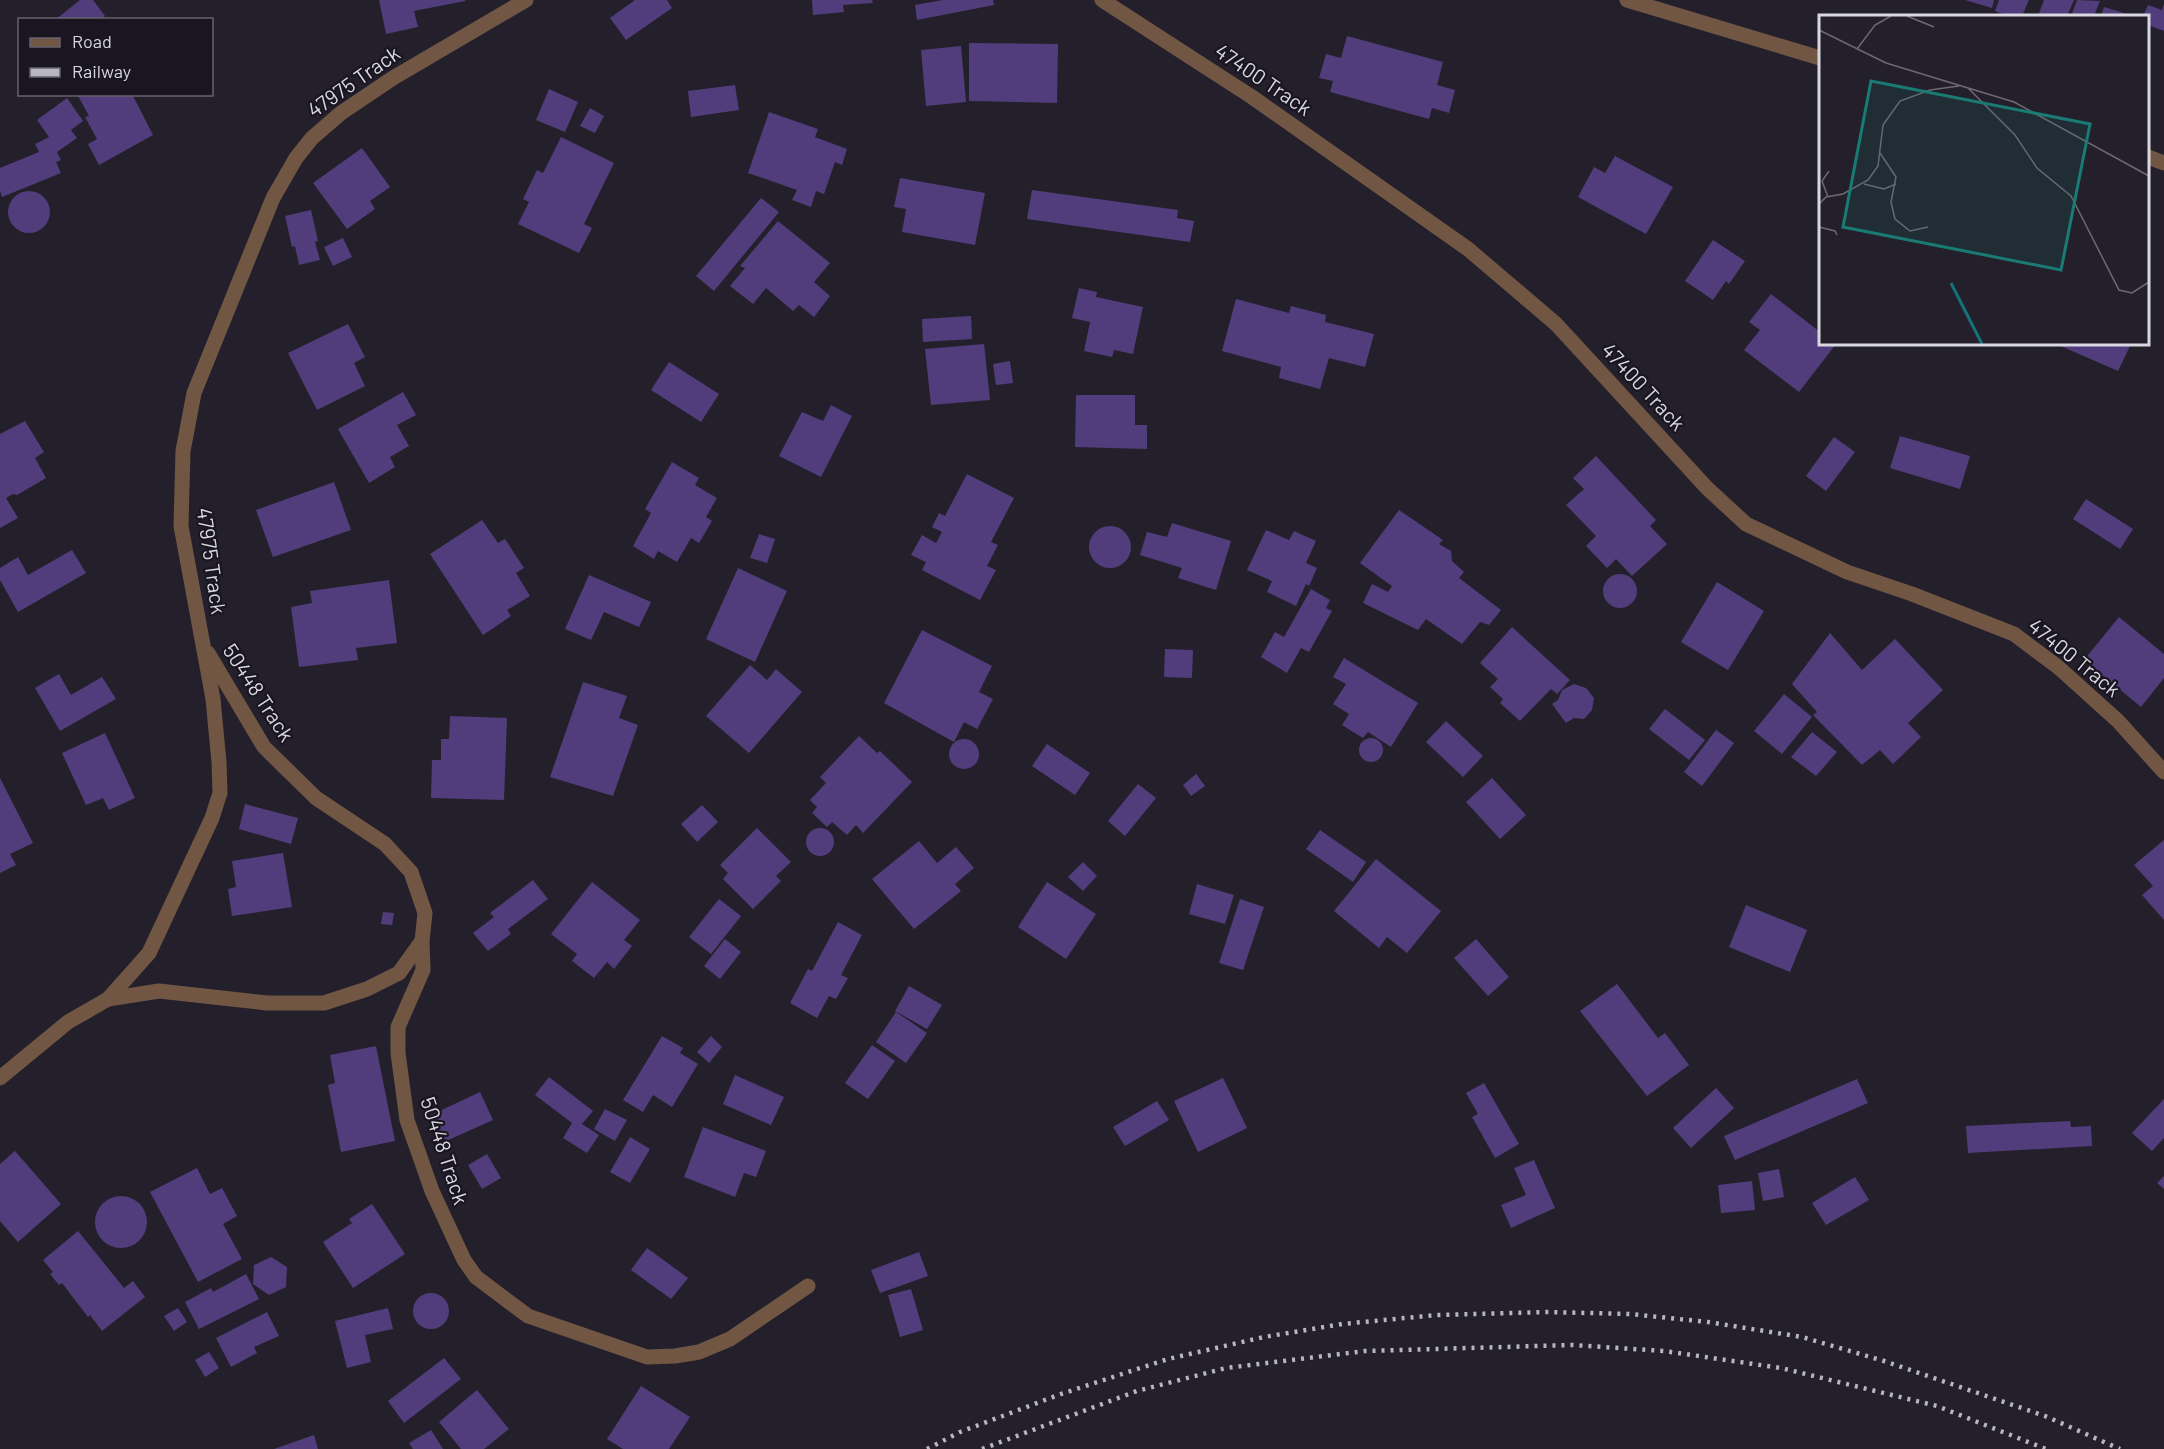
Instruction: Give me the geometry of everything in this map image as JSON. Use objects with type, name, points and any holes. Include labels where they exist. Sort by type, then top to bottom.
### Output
[{"type":"street","name":"47975 Track","points":[[0,1078],[68,1022],[108,999],[149,952],[212,818],[220,793],[213,699],[181,526],[183,451],[194,393],[273,198],[296,158],[312,138],[341,113],[393,78],[526,0]]},
{"type":"street","name":"47400 Track","points":[[1102,0],[1252,97],[1468,249],[1556,324],[1707,488],[1746,524],[1847,572],[1912,594],[2014,634],[2058,667],[2118,721],[2164,772]]},
{"type":"street","points":[[1627,0],[1819,57]]},
{"type":"street","points":[[2149,158],[2164,163]]},
{"type":"street","name":"50448 Track","points":[[203,645],[264,747],[316,798],[385,844],[411,872],[425,914],[422,941],[423,969],[398,1027],[398,1053],[407,1120],[432,1191],[464,1260],[476,1277],[528,1316],[647,1357],[699,1352],[730,1339],[808,1286]]},
{"type":"street","points":[[108,999],[159,991],[267,1003],[324,1003],[367,989],[399,973],[422,941]]},
{"type":"building","points":[[80,0],[93,0],[105,16],[103,18],[58,18]]},
{"type":"building","points":[[379,0],[465,1],[414,11],[418,27],[386,34]]},
{"type":"building","points":[[635,0],[667,0],[672,8],[626,40],[610,18]]},
{"type":"building","points":[[812,0],[872,0],[873,3],[843,5],[844,12],[813,15]]},
{"type":"building","points":[[943,0],[993,0],[994,5],[917,20],[915,5]]},
{"type":"building","points":[[1965,0],[1994,0],[1992,8]]},
{"type":"building","points":[[1999,0],[2029,0],[2022,15],[2005,15],[1995,11]]},
{"type":"building","points":[[2044,0],[2074,0],[2067,15],[2038,15]]},
{"type":"building","points":[[2077,0],[2100,1],[2094,15],[2071,15]]},
{"type":"building","points":[[2164,4],[2164,31],[2149,25],[2149,15],[2143,15],[2148,5],[2162,10]]},
{"type":"building","points":[[2104,7],[2127,14],[2126,15],[2101,15]]},
{"type":"building","points":[[1347,36],[1443,62],[1437,85],[1455,90],[1449,113],[1432,108],[1429,119],[1330,92],[1333,81],[1319,78],[1326,54],[1341,58]]},
{"type":"building","points":[[969,43],[1058,44],[1057,103],[969,101]]},
{"type":"building","points":[[961,46],[966,102],[926,106],[921,50]]},
{"type":"building","points":[[735,85],[739,110],[691,117],[688,91]]},
{"type":"building","points":[[549,89],[578,102],[565,132],[536,120]]},
{"type":"building","points":[[78,96],[133,96],[153,135],[99,165],[88,144],[97,139],[85,117],[89,116]]},
{"type":"building","points":[[67,98],[83,121],[71,130],[77,138],[57,152],[61,160],[56,162],[61,173],[2,197],[0,168],[39,152],[35,144],[49,137],[37,120]]},
{"type":"building","points":[[590,108],[604,116],[595,133],[580,126]]},
{"type":"building","points":[[769,112],[818,129],[815,137],[847,149],[842,165],[835,162],[824,194],[816,191],[811,207],[792,200],[797,190],[748,173]]},
{"type":"building","points":[[561,137],[614,163],[584,224],[592,228],[579,253],[518,224],[529,202],[523,199],[537,170],[543,173]]},
{"type":"building","points":[[362,148],[390,187],[370,201],[375,209],[347,229],[313,183]]},
{"type":"building","points":[[1615,156],[1673,187],[1646,234],[1578,197],[1594,167],[1605,173]]},
{"type":"building","points":[[900,178],[985,193],[975,245],[902,232],[906,209],[894,207]]},
{"type":"building","points":[[1032,190],[1178,210],[1177,218],[1194,221],[1190,242],[1027,219]]},
{"type":"building","points":[[29,191],[44,197],[50,212],[44,227],[29,233],[14,227],[8,212],[14,197]]},
{"type":"building","points":[[761,198],[779,212],[714,291],[696,276]]},
{"type":"building","points":[[311,210],[320,260],[299,265],[285,216]]},
{"type":"building","points":[[778,221],[830,263],[814,282],[830,296],[814,317],[799,305],[793,311],[766,288],[753,304],[730,286],[745,268],[740,266]]},
{"type":"building","points":[[343,238],[352,257],[333,266],[324,247]]},
{"type":"building","points":[[1713,240],[1745,261],[1729,284],[1726,281],[1713,300],[1685,281]]},
{"type":"building","points":[[1079,288],[1097,292],[1096,297],[1143,307],[1133,354],[1114,350],[1112,357],[1084,351],[1090,322],[1072,318]]},
{"type":"building","points":[[1771,294],[1819,331],[1819,345],[1835,345],[1799,392],[1744,350],[1760,330],[1749,322]]},
{"type":"building","points":[[1236,299],[1289,313],[1291,306],[1326,315],[1325,322],[1374,334],[1365,367],[1329,358],[1320,389],[1279,378],[1281,367],[1222,351]]},
{"type":"building","points":[[971,316],[972,339],[923,342],[922,319]]},
{"type":"building","points":[[348,324],[365,357],[354,363],[365,386],[317,410],[288,353]]},
{"type":"building","points":[[984,344],[990,400],[931,405],[925,349]]},
{"type":"building","points":[[2058,345],[2131,345],[2118,371]]},
{"type":"building","points":[[1010,361],[1013,383],[996,385],[993,364]]},
{"type":"building","points":[[669,362],[719,394],[701,422],[651,390]]},
{"type":"building","points":[[403,392],[416,415],[397,425],[409,446],[390,457],[395,467],[369,483],[338,429]]},
{"type":"building","points":[[1076,395],[1135,395],[1135,425],[1147,425],[1147,449],[1075,447]]},
{"type":"building","points":[[831,405],[852,416],[821,477],[779,456],[802,412],[823,421]]},
{"type":"building","points":[[25,421],[44,452],[35,458],[46,478],[17,495],[13,494],[6,498],[18,518],[0,528],[0,434]]},
{"type":"building","points":[[1900,436],[1970,456],[1960,489],[1890,468]]},
{"type":"building","points":[[1834,437],[1855,452],[1826,491],[1806,476]]},
{"type":"building","points":[[1596,456],[1656,520],[1650,526],[1667,544],[1632,576],[1616,559],[1607,568],[1586,546],[1596,536],[1566,505],[1584,489],[1573,478]]},
{"type":"building","points":[[672,462],[699,478],[695,485],[717,498],[706,517],[712,521],[699,543],[691,538],[677,562],[658,551],[654,559],[633,546],[651,513],[645,509]]},
{"type":"building","points":[[967,474],[1014,498],[991,542],[998,545],[987,566],[996,570],[980,600],[922,570],[926,562],[911,555],[922,535],[936,543],[942,532],[932,527],[939,513],[945,516]]},
{"type":"building","points":[[334,482],[351,530],[273,557],[256,510]]},
{"type":"building","points":[[2086,499],[2133,529],[2120,549],[2073,519]]},
{"type":"building","points":[[1399,510],[1443,540],[1439,544],[1451,551],[1452,561],[1464,572],[1459,578],[1501,610],[1489,625],[1480,622],[1462,644],[1426,619],[1418,630],[1363,603],[1372,584],[1388,592],[1392,586],[1360,563]]},
{"type":"building","points":[[482,520],[498,543],[505,539],[524,568],[516,573],[530,596],[507,610],[511,616],[483,635],[430,554]]},
{"type":"building","points":[[1172,523],[1231,541],[1216,590],[1178,578],[1182,568],[1140,555],[1147,532],[1167,537]]},
{"type":"building","points":[[1110,526],[1125,532],[1131,547],[1125,562],[1110,568],[1095,562],[1089,547],[1095,532]]},
{"type":"building","points":[[1266,530],[1289,540],[1294,531],[1316,541],[1306,563],[1317,568],[1309,586],[1306,584],[1296,606],[1267,592],[1272,581],[1247,570]]},
{"type":"building","points":[[759,534],[775,539],[767,563],[750,558]]},
{"type":"building","points":[[72,550],[86,573],[18,612],[0,580],[0,568],[18,557],[28,575]]},
{"type":"building","points":[[738,568],[787,591],[755,662],[706,639]]},
{"type":"building","points":[[1620,574],[1632,579],[1637,591],[1632,603],[1620,608],[1608,603],[1603,591],[1608,579]]},
{"type":"building","points":[[589,575],[651,602],[639,627],[604,612],[591,640],[565,629]]},
{"type":"building","points":[[389,580],[397,643],[356,648],[358,660],[299,667],[291,607],[312,603],[310,591]]},
{"type":"building","points":[[1717,582],[1764,611],[1728,670],[1681,642]]},
{"type":"building","points":[[1311,589],[1330,600],[1326,608],[1332,611],[1309,652],[1301,648],[1287,673],[1261,657],[1275,632],[1284,637]]},
{"type":"building","points":[[2119,617],[2164,654],[2164,678],[2141,707],[2084,660]]},
{"type":"building","points":[[1512,627],[1570,680],[1557,694],[1551,689],[1520,721],[1500,703],[1503,699],[1490,687],[1498,679],[1480,663]]},
{"type":"building","points":[[922,630],[992,666],[979,692],[993,699],[977,729],[964,722],[954,742],[884,703]]},
{"type":"building","points":[[1830,633],[1862,670],[1895,639],[1943,690],[1908,723],[1921,737],[1893,764],[1880,750],[1862,765],[1813,715],[1817,712],[1792,684]]},
{"type":"building","points":[[1165,649],[1193,650],[1192,678],[1164,677]]},
{"type":"building","points":[[1344,658],[1418,703],[1391,747],[1368,732],[1363,738],[1342,725],[1349,714],[1333,704],[1346,684],[1333,677]]},
{"type":"building","points":[[750,665],[767,680],[776,669],[802,692],[749,753],[706,716]]},
{"type":"building","points":[[59,674],[71,695],[102,677],[116,699],[60,731],[35,688]]},
{"type":"building","points":[[583,682],[627,696],[619,718],[638,725],[613,796],[550,777]]},
{"type":"building","points":[[1574,684],[1586,688],[1594,698],[1592,710],[1584,719],[1574,718],[1566,723],[1552,704],[1558,700],[1562,690]]},
{"type":"building","points":[[1784,694],[1812,717],[1782,754],[1754,731]]},
{"type":"building","points":[[1665,709],[1705,740],[1689,760],[1649,729]]},
{"type":"building","points":[[450,716],[507,718],[504,800],[431,798],[432,760],[441,760],[441,739],[449,739]]},
{"type":"building","points":[[1446,721],[1483,756],[1463,777],[1426,742]]},
{"type":"building","points":[[1716,730],[1734,743],[1702,786],[1684,772]]},
{"type":"building","points":[[1812,732],[1837,752],[1816,776],[1791,757]]},
{"type":"building","points":[[105,733],[135,798],[109,810],[103,798],[86,805],[62,753]]},
{"type":"building","points":[[859,736],[877,753],[880,751],[912,782],[863,833],[856,825],[847,835],[832,822],[827,827],[812,813],[817,807],[810,800],[826,783],[820,777]]},
{"type":"building","points":[[1371,738],[1376,739],[1382,745],[1382,755],[1376,761],[1371,762],[1366,761],[1360,755],[1359,750],[1360,745],[1366,739]]},
{"type":"building","points":[[964,739],[970,740],[978,748],[978,760],[970,768],[964,769],[958,768],[950,760],[949,754],[950,748],[958,740]]},
{"type":"building","points":[[1047,744],[1090,773],[1075,795],[1032,766]]},
{"type":"building","points":[[1196,774],[1205,786],[1191,796],[1183,785]]},
{"type":"building","points":[[0,778],[33,843],[10,854],[16,865],[0,873]]},
{"type":"building","points":[[1492,778],[1526,815],[1500,839],[1466,802]]},
{"type":"building","points":[[1138,784],[1156,798],[1125,836],[1108,821]]},
{"type":"building","points":[[245,804],[298,818],[291,844],[239,829]]},
{"type":"building","points":[[702,805],[718,822],[697,842],[681,824]]},
{"type":"building","points":[[757,828],[791,862],[776,876],[781,881],[753,909],[723,879],[728,873],[720,865]]},
{"type":"building","points":[[820,828],[830,832],[834,842],[830,852],[820,856],[810,852],[806,842],[810,832]]},
{"type":"building","points":[[1320,830],[1366,862],[1353,882],[1306,849]]},
{"type":"building","points":[[2164,840],[2164,920],[2142,895],[2153,886],[2134,865]]},
{"type":"building","points":[[919,841],[937,863],[956,847],[974,868],[955,884],[961,891],[914,929],[872,879]]},
{"type":"building","points":[[283,853],[292,907],[232,916],[228,889],[236,887],[232,861]]},
{"type":"building","points":[[1376,859],[1441,911],[1407,953],[1387,937],[1379,948],[1334,911]]},
{"type":"building","points":[[1083,862],[1097,876],[1083,891],[1068,877]]},
{"type":"building","points":[[533,880],[548,899],[508,929],[511,934],[488,951],[473,933],[494,917],[490,913]]},
{"type":"building","points":[[592,882],[640,920],[624,940],[632,946],[614,969],[607,962],[594,978],[572,961],[577,954],[551,934]]},
{"type":"building","points":[[1047,882],[1096,914],[1066,959],[1018,927]]},
{"type":"building","points":[[1197,884],[1234,895],[1225,924],[1189,914]]},
{"type":"building","points":[[719,899],[741,916],[711,954],[689,937]]},
{"type":"building","points":[[1240,899],[1264,907],[1243,970],[1219,963]]},
{"type":"building","points":[[1746,905],[1807,930],[1790,972],[1729,947]]},
{"type":"building","points":[[383,912],[394,913],[392,925],[381,924]]},
{"type":"building","points":[[838,922],[862,935],[841,975],[848,978],[836,999],[829,996],[817,1018],[790,1003],[808,969],[812,971]]},
{"type":"building","points":[[725,939],[741,952],[720,979],[704,966]]},
{"type":"building","points":[[1476,939],[1509,977],[1488,996],[1454,958]]},
{"type":"building","points":[[1617,984],[1658,1038],[1665,1033],[1689,1065],[1647,1096],[1580,1011]]},
{"type":"building","points":[[909,986],[942,1005],[927,1029],[895,1011]]},
{"type":"building","points":[[896,1012],[927,1033],[906,1063],[876,1042]]},
{"type":"building","points":[[662,1036],[683,1048],[680,1053],[698,1064],[672,1107],[653,1095],[643,1112],[623,1100]]},
{"type":"building","points":[[711,1036],[722,1047],[709,1063],[697,1052]]},
{"type":"building","points":[[872,1045],[895,1061],[868,1099],[845,1083]]},
{"type":"building","points":[[376,1046],[395,1141],[341,1152],[328,1085],[335,1083],[330,1055]]},
{"type":"building","points":[[735,1075],[784,1097],[771,1125],[723,1104]]},
{"type":"building","points":[[549,1077],[593,1111],[582,1124],[599,1135],[587,1153],[563,1138],[572,1123],[535,1095]]},
{"type":"building","points":[[1223,1078],[1247,1128],[1198,1152],[1174,1101]]},
{"type":"building","points":[[1857,1079],[1868,1103],[1735,1160],[1724,1136]]},
{"type":"building","points":[[1484,1083],[1519,1144],[1495,1158],[1472,1117],[1478,1114],[1466,1093]]},
{"type":"building","points":[[1716,1088],[1734,1108],[1691,1148],[1673,1128]]},
{"type":"building","points":[[480,1092],[493,1120],[444,1142],[431,1115]]},
{"type":"building","points":[[2164,1099],[2164,1138],[2152,1151],[2132,1133]]},
{"type":"building","points":[[1157,1101],[1169,1120],[1125,1146],[1113,1127]]},
{"type":"building","points":[[605,1109],[627,1120],[615,1141],[594,1129]]},
{"type":"building","points":[[2070,1121],[2071,1127],[2091,1126],[2092,1146],[1968,1153],[1966,1126]]},
{"type":"building","points":[[703,1127],[766,1151],[756,1177],[744,1173],[735,1197],[684,1177]]},
{"type":"building","points":[[630,1137],[650,1149],[630,1183],[610,1172]]},
{"type":"building","points":[[15,1151],[61,1204],[18,1242],[0,1221],[0,1164]]},
{"type":"building","points":[[487,1154],[501,1178],[482,1189],[468,1165]]},
{"type":"building","points":[[1534,1160],[1555,1208],[1511,1228],[1501,1205],[1526,1195],[1514,1168]]},
{"type":"building","points":[[197,1168],[210,1194],[222,1188],[237,1216],[223,1224],[242,1259],[198,1282],[150,1192]]},
{"type":"building","points":[[1779,1169],[1784,1197],[1763,1201],[1758,1173]]},
{"type":"building","points":[[2164,1176],[2164,1189],[2157,1183]]},
{"type":"building","points":[[1855,1177],[1869,1200],[1826,1225],[1812,1203]]},
{"type":"building","points":[[1752,1181],[1755,1210],[1721,1213],[1718,1185]]},
{"type":"building","points":[[116,1196],[126,1196],[140,1203],[147,1222],[140,1241],[126,1248],[116,1248],[106,1244],[99,1237],[95,1227],[95,1217],[99,1207],[106,1200]]},
{"type":"building","points":[[372,1204],[405,1254],[353,1288],[323,1242],[352,1223],[349,1219]]},
{"type":"building","points":[[78,1231],[124,1288],[133,1281],[145,1297],[102,1331],[62,1283],[59,1285],[50,1274],[53,1272],[43,1260]]},
{"type":"building","points":[[647,1248],[688,1278],[671,1299],[631,1270]]},
{"type":"building","points":[[919,1252],[928,1276],[880,1293],[871,1270]]},
{"type":"building","points":[[271,1257],[287,1267],[286,1287],[269,1295],[253,1284],[254,1265]]},
{"type":"building","points":[[246,1274],[259,1299],[199,1329],[185,1302],[211,1288],[213,1292]]},
{"type":"building","points":[[911,1289],[923,1330],[900,1337],[888,1295]]},
{"type":"building","points":[[431,1293],[444,1298],[449,1311],[444,1324],[431,1329],[418,1324],[413,1311],[418,1298]]},
{"type":"building","points":[[178,1308],[187,1322],[174,1331],[164,1316]]},
{"type":"building","points":[[388,1308],[393,1329],[365,1335],[371,1362],[347,1368],[335,1321]]},
{"type":"building","points":[[267,1312],[279,1336],[254,1347],[257,1353],[231,1367],[216,1338]]},
{"type":"building","points":[[209,1352],[219,1368],[205,1377],[195,1360]]},
{"type":"building","points":[[444,1358],[461,1379],[404,1423],[388,1401]]},
{"type":"building","points":[[641,1386],[690,1417],[669,1449],[623,1449],[607,1439]]},
{"type":"building","points":[[477,1390],[509,1429],[484,1449],[461,1449],[439,1422]]},
{"type":"building","points":[[431,1430],[443,1449],[413,1449],[409,1443]]},
{"type":"building","points":[[314,1435],[318,1449],[274,1449]]},
{"type":"railway","points":[[927,1449],[960,1432],[1061,1394],[1168,1359],[1264,1337],[1342,1324],[1437,1315],[1547,1312],[1630,1314],[1708,1322],[1802,1337],[1884,1361],[2045,1416],[2120,1449]]},
{"type":"railway","points":[[982,1449],[1137,1391],[1226,1368],[1365,1351],[1573,1345],[1664,1351],[1781,1368],[1937,1406],[2046,1449]]}]
